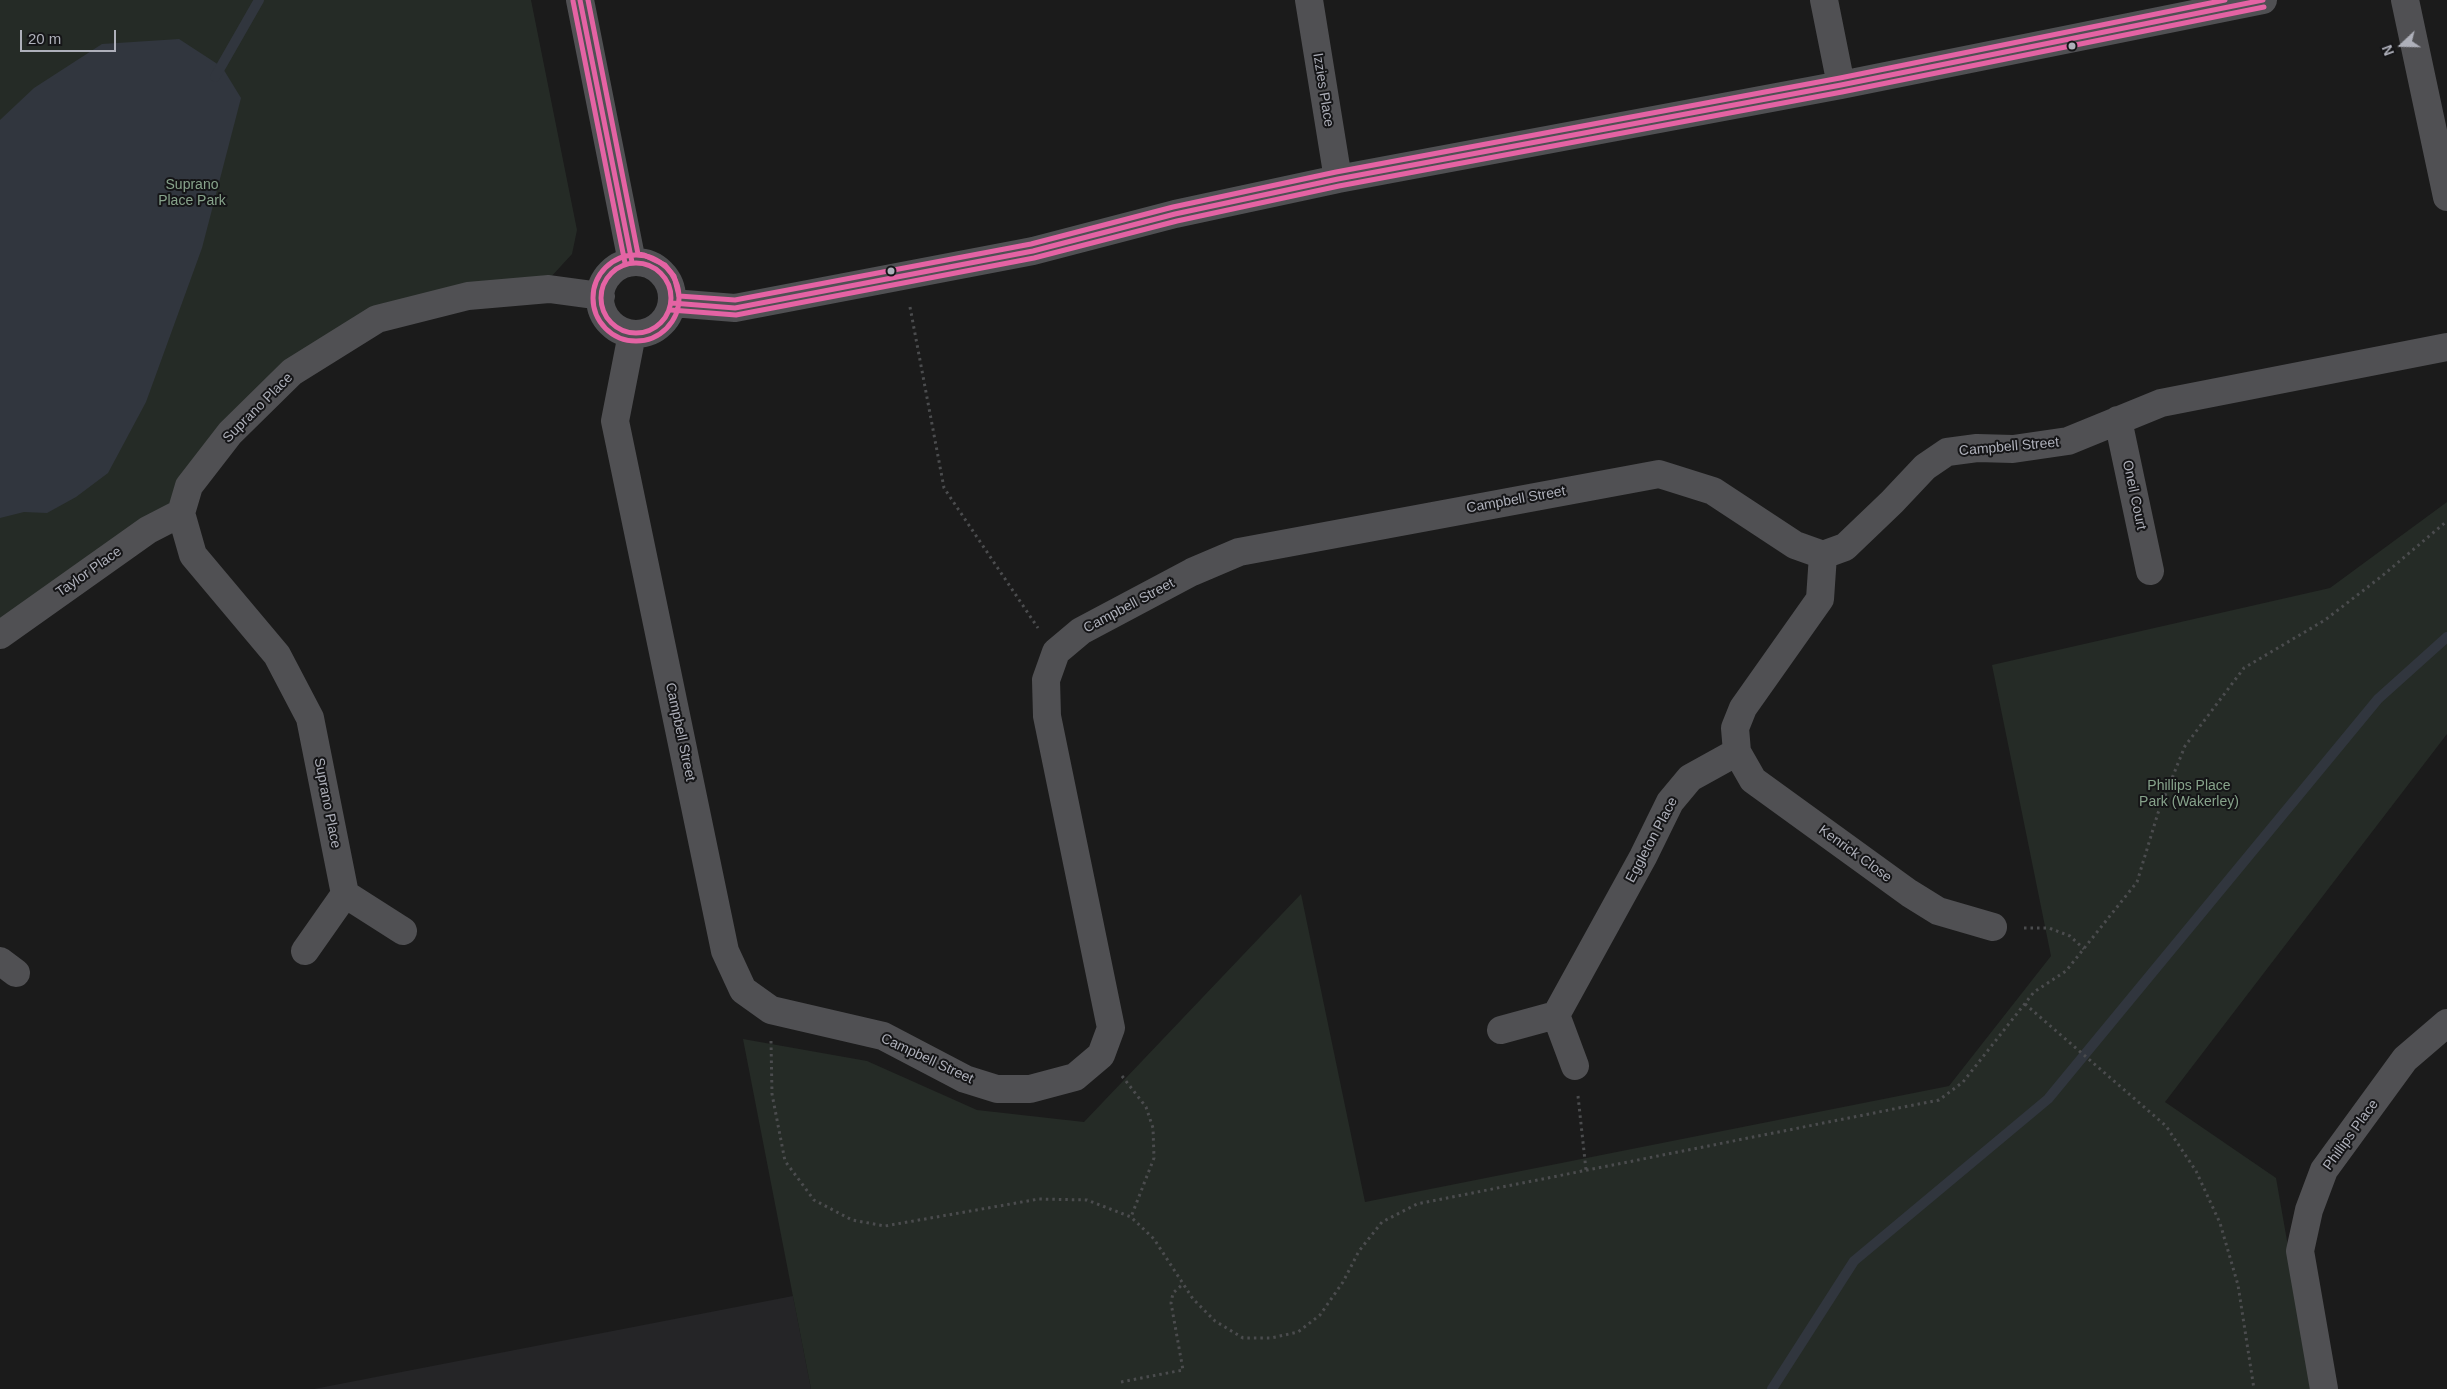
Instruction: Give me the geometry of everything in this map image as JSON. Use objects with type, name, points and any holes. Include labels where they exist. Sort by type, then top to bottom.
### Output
[{"type":"street","points":[[580,0],[632,262]]},
{"type":"street","name":"Izzies Place","points":[[1309,0],[1338,179]]},
{"type":"street","points":[[1824,0],[1840,85]]},
{"type":"street","points":[[672,303],[735,308],[1033,251],[1175,214],[1338,179],[1840,85],[2263,0]]},
{"type":"street","points":[[2406,0],[2447,196]]},
{"type":"street","points":[[632,262],[642,262],[659,270],[669,285],[672,303],[668,314],[661,324],[645,333],[632,334],[621,330],[611,323],[602,308],[601,296],[604,282],[612,272],[620,266],[632,262]]},
{"type":"street","name":"Suprano Place","points":[[345,894],[310,718],[277,655],[193,556],[182,513],[189,486],[230,433],[292,372],[378,319],[468,296],[549,289],[601,296]]},
{"type":"street","name":"Campbell Street","points":[[632,334],[616,421],[725,951],[743,990],[771,1010],[883,1036],[965,1080],[996,1088],[1030,1089],[1075,1077],[1101,1055],[1111,1028],[1047,716],[1046,680],[1056,652],[1081,631],[1192,572],[1239,552],[1659,474],[1713,491],[1795,546],[1823,555],[1845,547],[1925,467],[1947,452],[1976,448],[2013,449],[2068,441],[2161,403],[2447,347]]},
{"type":"street","name":"Oneil Court","points":[[2118,420],[2150,571]]},
{"type":"street","name":"Taylor Place","points":[[0,635],[148,530],[182,513]]},
{"type":"street","points":[[1737,752],[1735,728],[1743,708],[1820,599],[1823,555]]},
{"type":"street","name":"Kenrick Close","points":[[1737,752],[1753,780],[1909,893],[1938,911],[1993,928]]},
{"type":"street","name":"Eggleton Place","points":[[1556,1016],[1643,858],[1670,802],[1690,778],[1737,752]]},
{"type":"street","points":[[305,951],[345,894],[403,931]]},
{"type":"street","points":[[1500,1030],[1556,1016],[1574,1066]]},
{"type":"street","name":"Phillips Place","points":[[2324,1389],[2300,1251],[2309,1210],[2324,1170],[2400,1067],[2432,1034],[2447,1023]]},
{"type":"path","points":[[910,307],[944,488],[1018,602],[1056,652]]},
{"type":"path","points":[[1993,928],[2049,928],[2070,936],[2084,948]]},
{"type":"path","points":[[2024,1004],[2166,1126],[2196,1171],[2220,1223],[2238,1285],[2254,1389]]},
{"type":"path","points":[[1101,1055],[1122,1076],[1146,1107],[1153,1128],[1154,1158],[1131,1217]]},
{"type":"path","points":[[1574,1066],[1586,1170]]},
{"type":"path","points":[[1120,1382],[1183,1370],[1171,1303],[1173,1293],[1183,1284]]},
{"type":"shaded area","points":[[179,39],[222,67],[241,98],[202,248],[146,402],[108,473],[76,497],[47,513],[24,512],[0,518],[0,120],[34,88],[102,44]]},
{"type":"shaded area","points":[[793,1296],[811,1389],[314,1389]]},
{"type":"green space","name":"Suprano Place Park","points":[[0,0],[531,0],[577,230],[572,254],[550,278],[372,308],[173,501],[0,628]]},
{"type":"green space","name":"Phillips Place Park (Wakerley)","points":[[2447,502],[2447,734],[2165,1102],[2276,1178],[2313,1389],[811,1389],[743,1039],[867,1061],[977,1110],[1084,1122],[1301,894],[1365,1202],[1949,1086],[2051,956],[1992,665],[2330,588]]},
{"type":"waterway","points":[[215,77],[259,0]]},
{"type":"waterway","points":[[1772,1389],[1854,1261],[2048,1099],[2378,699],[2447,637]]},
{"type":"transit line","points":[[580,0],[632,262]]},
{"type":"transit line","points":[[588,0],[638,254],[665,265],[674,276],[679,296],[735,300],[1031,244],[1173,207],[1336,172],[1840,78],[2225,0]]},
{"type":"transit line","points":[[672,303],[735,308],[1033,251],[1175,214],[1338,179],[1841,85],[2263,0]]},
{"type":"transit line","points":[[573,1],[625,263]]},
{"type":"transit line","points":[[671,310],[736,315],[1034,258],[1177,221],[1339,186],[1842,92],[2264,7]]},
{"type":"transit line","points":[[636,255],[652,258],[660,262],[672,274],[676,282],[679,298],[676,314],[672,322],[660,334],[652,338],[636,341],[620,338],[612,334],[600,322],[596,314],[593,298],[596,282],[600,274],[612,262],[620,258],[636,255]]},
{"type":"transit line","points":[[629,263],[643,263],[656,268],[666,278],[671,291],[671,298],[671,305],[666,318],[656,328],[643,333],[629,333],[616,328],[606,318],[601,305],[601,291],[606,278],[616,268],[629,263]]}]
